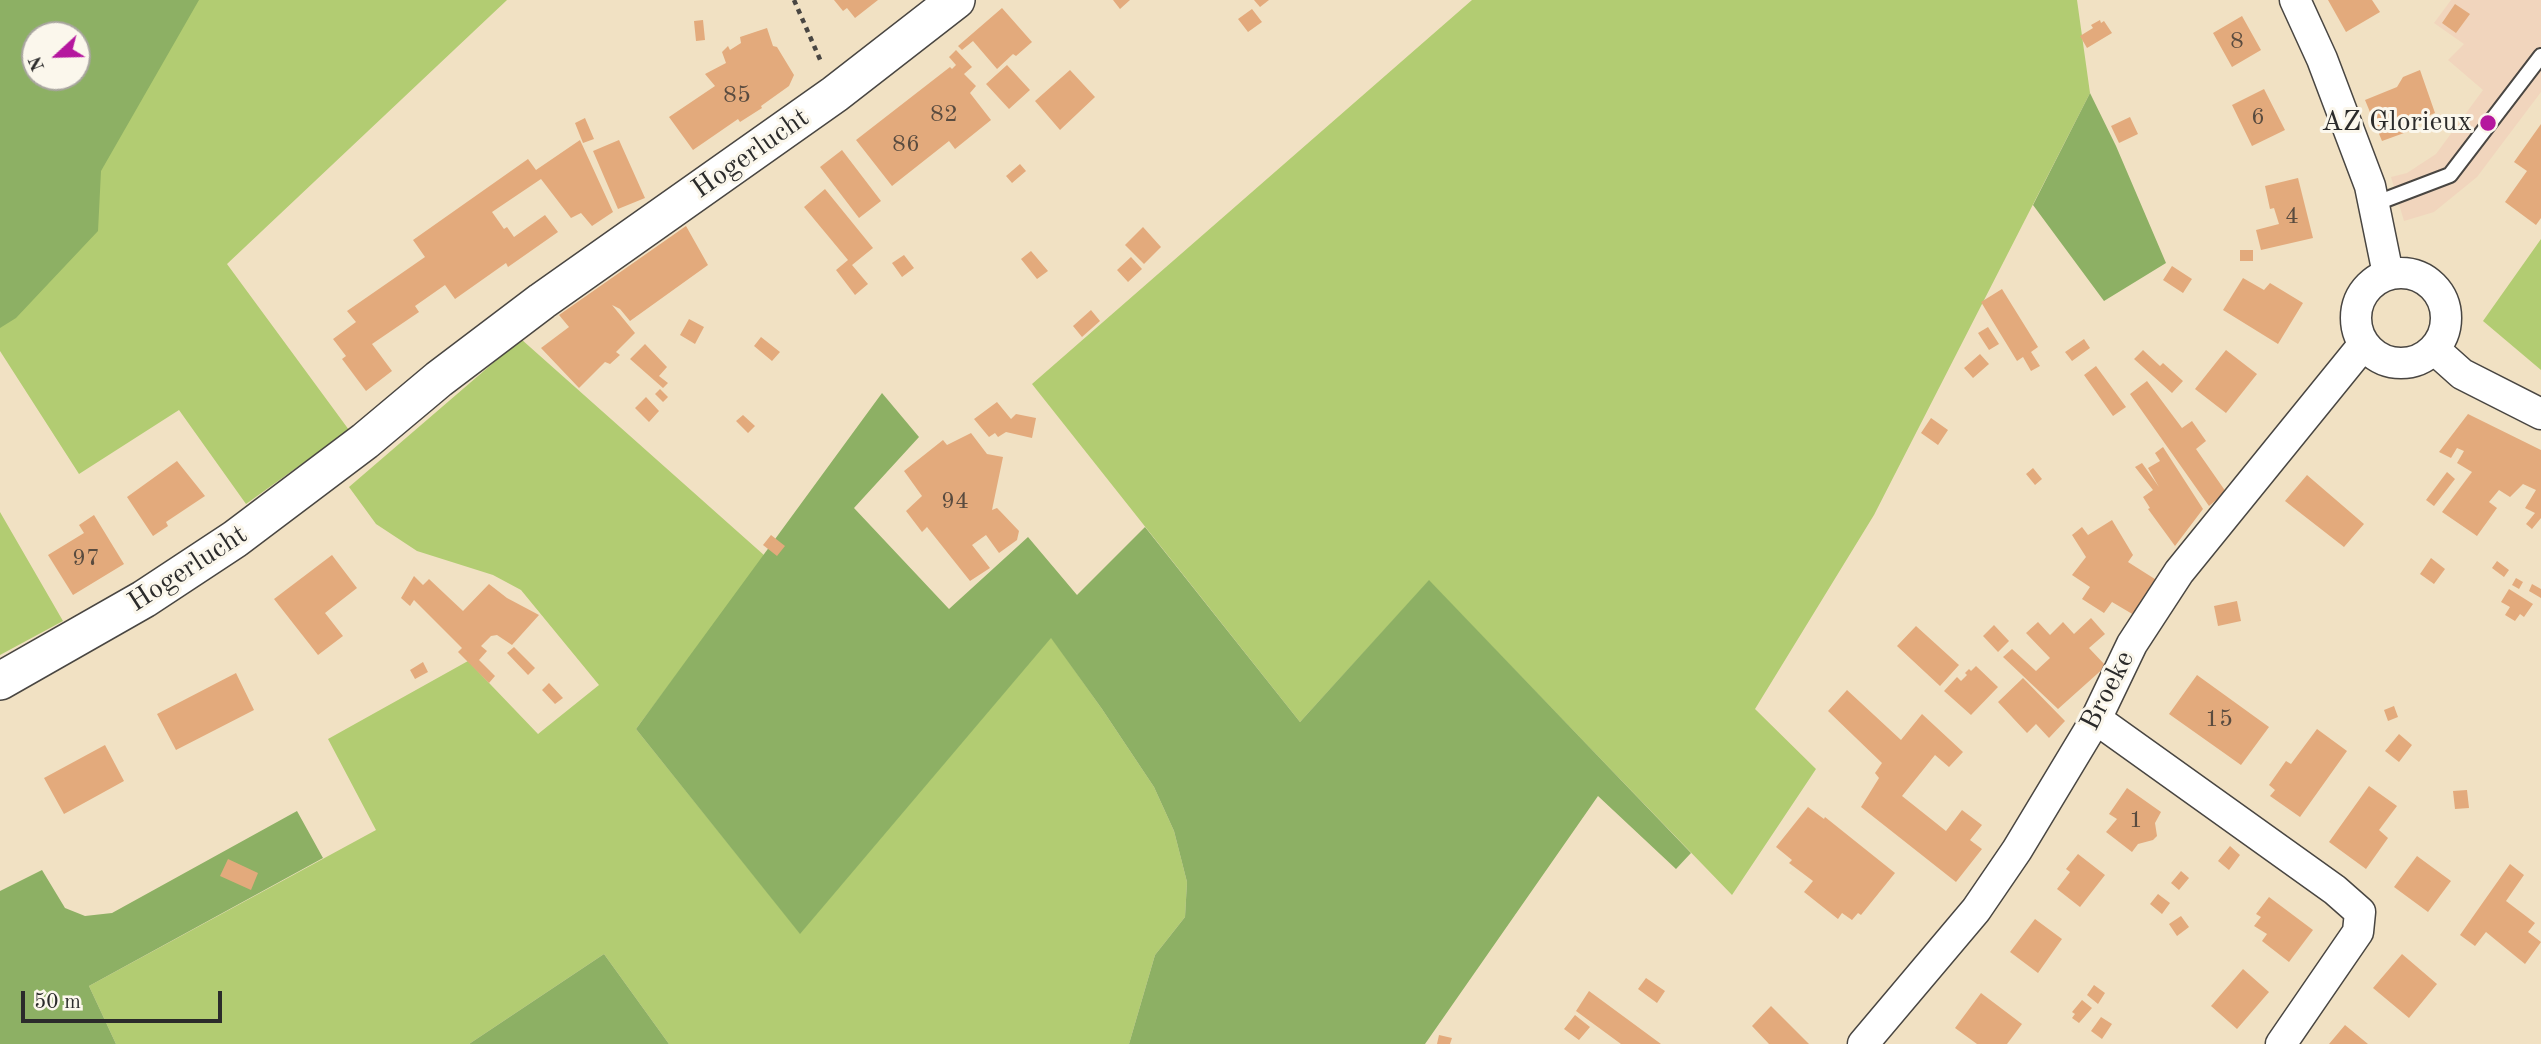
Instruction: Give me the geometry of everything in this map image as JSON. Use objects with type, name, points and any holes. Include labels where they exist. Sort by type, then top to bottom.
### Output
[{"type":"street","name":"Hogerlucht","points":[[0,681],[166,585],[235,539],[365,441],[439,379],[542,301],[835,94],[956,0]]},
{"type":"street","points":[[2295,0],[2322,59],[2370,186],[2388,274]]},
{"type":"street","points":[[2408,273],[2427,281],[2441,296],[2445,306],[2446,326],[2443,336],[2434,349],[2416,361],[2399,363],[2383,360],[2364,344],[2357,330],[2357,306],[2368,286],[2388,274],[2408,273]]},
{"type":"street","name":"Broeke","points":[[1863,1044],[1976,911],[2017,850],[2096,719],[2132,644],[2179,572],[2364,344]]},
{"type":"street","points":[[2434,349],[2462,374],[2541,414]]},
{"type":"street","points":[[2096,719],[2335,890],[2360,912],[2358,932],[2281,1044]]},
{"type":"lane","points":[[2374,204],[2450,176],[2541,56]]},
{"type":"path","points":[[794,0],[835,94]]},
{"type":"shaded area","name":"AZ Glorieux","points":[[2451,0],[2541,0],[2541,92],[2477,177],[2434,212],[2404,221],[2391,177],[2407,173],[2436,154],[2483,90],[2448,60],[2464,44],[2434,23]]},
{"type":"green space","points":[[0,0],[507,0],[227,264],[349,430],[246,504],[179,410],[79,474],[0,351]]},
{"type":"green space","points":[[0,0],[199,0],[101,171],[98,231],[16,318],[0,328]]},
{"type":"green space","points":[[1472,0],[2077,0],[2090,93],[1874,515],[1755,709],[1816,769],[1732,895],[1429,581],[1300,722],[1032,384]]},
{"type":"green space","points":[[2090,93],[2116,146],[2166,263],[2104,301],[2033,205]]},
{"type":"green space","points":[[2541,239],[2541,370],[2483,321]]},
{"type":"green space","points":[[521,339],[765,556],[636,729],[800,933],[1051,637],[1154,787],[1174,831],[1187,882],[1185,917],[1155,955],[1129,1044],[669,1044],[604,954],[469,1044],[116,1044],[89,986],[376,830],[328,739],[468,661],[538,734],[599,685],[521,590],[493,575],[417,551],[376,524],[349,487]]},
{"type":"green space","points":[[882,393],[919,437],[854,508],[949,609],[1028,537],[1077,595],[1145,527],[1300,722],[1429,580],[1691,853],[1676,869],[1598,796],[1425,1044],[1129,1044],[1155,955],[1185,917],[1187,882],[1174,831],[1154,787],[1051,638],[800,934],[636,729]]},
{"type":"green space","points":[[0,512],[63,621],[0,655]]},
{"type":"green space","points":[[297,811],[323,858],[89,986],[116,1044],[0,1044],[0,891],[42,870],[65,908],[85,916],[112,913]]},
{"type":"green space","points":[[604,954],[669,1044],[469,1044]]},
{"type":"building","points":[[834,0],[878,0],[855,18],[847,8],[843,11]]},
{"type":"building","points":[[1113,0],[1130,0],[1120,9]]},
{"type":"building","points":[[1254,0],[1269,0],[1260,7]]},
{"type":"building","points":[[2328,0],[2372,0],[2380,12],[2346,32]]},
{"type":"building","points":[[2455,4],[2470,14],[2456,33],[2442,23]]},
{"type":"building","points":[[1002,8],[1032,42],[1016,56],[1013,54],[997,69],[973,41],[962,50],[958,46]]},
{"type":"building","points":[[1252,9],[1262,22],[1248,32],[1238,19]]},
{"type":"building","points":[[2242,16],[2261,50],[2232,67],[2213,33]]},
{"type":"building","points":[[703,20],[705,40],[696,41],[694,21]]},
{"type":"building","points":[[2100,20],[2101,23],[2104,21],[2112,33],[2087,48],[2080,36]]},
{"type":"building","points":[[767,28],[773,46],[777,47],[794,75],[789,86],[761,106],[762,108],[740,122],[738,119],[693,150],[669,117],[715,86],[705,74],[726,63],[722,52],[728,46],[730,50],[741,43],[740,37]]},
{"type":"building","points":[[956,50],[972,67],[964,74],[976,86],[970,93],[991,120],[955,149],[949,141],[892,186],[856,140],[950,67],[952,69],[956,65],[949,57]]},
{"type":"building","points":[[1007,65],[1030,90],[1009,109],[986,84]]},
{"type":"building","points":[[1070,70],[1095,97],[1060,130],[1035,101]]},
{"type":"building","points":[[2420,70],[2435,113],[2420,119],[2415,129],[2382,141],[2365,100],[2397,87],[2403,77]]},
{"type":"building","points":[[2264,89],[2285,130],[2252,146],[2232,105]]},
{"type":"building","points":[[2130,117],[2138,134],[2119,143],[2111,126]]},
{"type":"building","points":[[585,118],[594,139],[583,143],[575,123]]},
{"type":"building","points":[[2541,124],[2541,218],[2536,225],[2505,202],[2527,171],[2514,162]]},
{"type":"building","points":[[580,140],[613,212],[592,226],[581,213],[571,218],[541,179],[492,212],[504,229],[507,227],[514,237],[545,215],[558,232],[508,267],[506,263],[455,299],[445,285],[415,306],[419,312],[372,344],[392,371],[366,391],[342,359],[346,356],[333,339],[356,322],[347,311],[425,257],[413,240],[528,159],[536,170]]},
{"type":"building","points":[[619,140],[645,198],[618,209],[593,151]]},
{"type":"building","points":[[842,150],[881,201],[859,218],[820,167]]},
{"type":"building","points":[[1020,164],[1026,171],[1012,183],[1006,176]]},
{"type":"building","points":[[2298,178],[2313,238],[2261,250],[2256,230],[2279,224],[2274,208],[2270,209],[2265,186]]},
{"type":"building","points":[[825,189],[873,248],[852,265],[868,284],[855,295],[836,270],[848,260],[804,207]]},
{"type":"building","points":[[686,226],[708,265],[630,321],[620,309],[612,305],[635,333],[616,352],[620,355],[610,364],[605,362],[579,388],[541,348],[569,327],[559,315]]},
{"type":"building","points":[[1143,227],[1161,247],[1144,264],[1125,245]]},
{"type":"building","points":[[2240,250],[2253,250],[2253,261],[2240,261]]},
{"type":"building","points":[[1031,251],[1048,271],[1037,279],[1021,259]]},
{"type":"building","points":[[904,255],[914,268],[902,277],[892,263]]},
{"type":"building","points":[[1131,257],[1142,269],[1128,282],[1117,270]]},
{"type":"building","points":[[2172,266],[2192,279],[2183,293],[2163,280]]},
{"type":"building","points":[[2243,278],[2264,290],[2270,283],[2303,303],[2278,344],[2223,310]]},
{"type":"building","points":[[2002,289],[2038,347],[2031,352],[2040,366],[2031,371],[2023,357],[2017,361],[1981,302]]},
{"type":"building","points":[[1091,310],[1100,321],[1082,337],[1073,326]]},
{"type":"building","points":[[689,319],[704,327],[695,344],[680,335]]},
{"type":"building","points":[[1988,327],[1999,344],[1989,350],[1978,333]]},
{"type":"building","points":[[761,337],[780,352],[772,361],[754,346]]},
{"type":"building","points":[[2084,339],[2090,348],[2072,361],[2065,352]]},
{"type":"building","points":[[645,344],[667,367],[659,376],[668,383],[663,388],[630,359]]},
{"type":"building","points":[[2143,350],[2160,366],[2163,363],[2183,381],[2172,393],[2134,359]]},
{"type":"building","points":[[2226,350],[2257,374],[2226,413],[2195,389]]},
{"type":"building","points":[[1980,354],[1989,364],[1973,378],[1964,368]]},
{"type":"building","points":[[2096,366],[2126,407],[2113,416],[2084,375]]},
{"type":"building","points":[[2147,381],[2182,428],[2192,421],[2206,441],[2196,449],[2226,492],[2209,506],[2130,394]]},
{"type":"building","points":[[660,389],[668,397],[663,402],[655,394]]},
{"type":"building","points":[[646,397],[659,411],[649,422],[635,408]]},
{"type":"building","points":[[997,402],[1011,419],[1016,414],[1036,418],[1032,438],[1006,432],[998,437],[995,433],[989,437],[974,419]]},
{"type":"building","points":[[2468,414],[2541,450],[2541,518],[2532,529],[2526,524],[2535,513],[2525,508],[2536,490],[2523,484],[2510,497],[2499,490],[2489,502],[2497,508],[2477,536],[2442,512],[2472,472],[2457,463],[2464,451],[2457,448],[2451,458],[2439,452]]},
{"type":"building","points":[[743,415],[755,426],[748,433],[736,421]]},
{"type":"building","points":[[1931,418],[1948,430],[1938,445],[1921,433]]},
{"type":"building","points":[[971,433],[987,454],[1003,457],[992,510],[997,508],[1019,531],[1017,540],[999,553],[986,535],[972,545],[990,568],[970,581],[927,527],[922,532],[906,511],[922,496],[904,471],[943,440],[947,445]]},
{"type":"building","points":[[2163,447],[2203,509],[2175,546],[2148,509],[2150,508],[2143,497],[2153,490],[2135,467],[2142,463],[2159,487],[2148,468],[2160,461],[2155,453]]},
{"type":"building","points":[[177,461],[205,496],[166,522],[168,526],[153,536],[127,497]]},
{"type":"building","points":[[2033,468],[2042,479],[2035,485],[2026,474]]},
{"type":"building","points":[[2447,472],[2455,479],[2434,506],[2426,500]]},
{"type":"building","points":[[2307,475],[2364,524],[2344,547],[2285,501]]},
{"type":"building","points":[[94,515],[124,564],[73,595],[48,555],[84,533],[79,525]]},
{"type":"building","points":[[2112,520],[2133,555],[2128,562],[2158,581],[2134,615],[2112,602],[2104,613],[2082,599],[2090,587],[2072,575],[2086,557],[2072,535],[2082,527],[2088,535]]},
{"type":"building","points":[[771,535],[785,546],[777,556],[763,545]]},
{"type":"building","points":[[332,555],[357,588],[325,613],[343,636],[318,655],[274,599]]},
{"type":"building","points":[[2431,558],[2445,569],[2434,584],[2420,574]]},
{"type":"building","points":[[2497,561],[2509,570],[2504,577],[2492,568]]},
{"type":"building","points":[[414,576],[423,585],[429,579],[463,611],[489,584],[507,598],[539,615],[512,645],[497,635],[491,636],[481,646],[487,651],[479,660],[495,676],[489,683],[458,652],[462,648],[414,600],[410,606],[401,598]]},
{"type":"building","points":[[2516,578],[2523,582],[2519,589],[2512,585]]},
{"type":"building","points":[[2532,584],[2541,589],[2541,598],[2529,591]]},
{"type":"building","points":[[2509,589],[2533,604],[2524,617],[2520,614],[2515,621],[2505,615],[2510,607],[2501,602]]},
{"type":"building","points":[[2237,601],[2241,621],[2218,626],[2214,606]]},
{"type":"building","points":[[2091,618],[2105,634],[2089,648],[2106,666],[2058,709],[2003,657],[2012,649],[2036,671],[2050,658],[2026,633],[2038,622],[2050,635],[2063,622],[2074,634]]},
{"type":"building","points":[[1994,625],[2009,641],[1998,652],[1983,636]]},
{"type":"building","points":[[1916,626],[1959,665],[1940,686],[1897,646]]},
{"type":"building","points":[[514,647],[535,668],[528,675],[507,653]]},
{"type":"building","points":[[423,662],[428,672],[415,679],[410,670]]},
{"type":"building","points":[[1976,666],[1998,687],[1971,715],[1944,691],[1957,677],[1961,681],[1969,669],[1971,671]]},
{"type":"building","points":[[236,673],[254,710],[176,750],[157,714]]},
{"type":"building","points":[[2197,675],[2269,727],[2241,765],[2169,714]]},
{"type":"building","points":[[2023,678],[2065,721],[2049,738],[2036,724],[2027,733],[1998,702]]},
{"type":"building","points":[[549,683],[563,698],[555,704],[542,690]]},
{"type":"building","points":[[1847,690],[1901,740],[1922,714],[1963,752],[1949,767],[1935,755],[1902,796],[1946,831],[1962,810],[1982,825],[1970,840],[1982,849],[1956,882],[1861,807],[1879,778],[1875,773],[1882,763],[1828,711]]},
{"type":"building","points":[[2394,706],[2398,717],[2388,721],[2384,710]]},
{"type":"building","points":[[2317,729],[2347,751],[2300,817],[2270,796],[2275,790],[2269,785],[2286,761],[2291,764]]},
{"type":"building","points":[[2399,734],[2412,745],[2399,762],[2385,751]]},
{"type":"building","points":[[105,745],[124,781],[64,814],[44,778]]},
{"type":"building","points":[[2369,786],[2397,806],[2379,830],[2388,838],[2366,869],[2329,842]]},
{"type":"building","points":[[2127,788],[2161,812],[2155,823],[2157,836],[2153,840],[2138,844],[2132,852],[2106,832],[2117,819],[2109,814]]},
{"type":"building","points":[[2467,790],[2469,808],[2455,809],[2453,791]]},
{"type":"building","points":[[1808,807],[1824,819],[1825,817],[1895,873],[1861,915],[1858,913],[1852,920],[1842,913],[1838,919],[1804,892],[1813,881],[1789,863],[1792,860],[1776,847]]},
{"type":"building","points":[[2230,846],[2240,855],[2229,870],[2218,861]]},
{"type":"building","points":[[2078,854],[2105,875],[2080,907],[2057,889],[2070,872],[2066,869]]},
{"type":"building","points":[[2417,856],[2451,881],[2428,912],[2394,887]]},
{"type":"building","points":[[228,859],[258,873],[251,890],[220,876]]},
{"type":"building","points":[[2510,864],[2524,875],[2506,901],[2535,923],[2528,932],[2541,942],[2525,964],[2486,932],[2475,946],[2460,935]]},
{"type":"building","points":[[2181,871],[2189,878],[2179,890],[2171,883]]},
{"type":"building","points":[[2158,894],[2170,903],[2162,914],[2150,904]]},
{"type":"building","points":[[2269,897],[2313,930],[2289,962],[2262,941],[2267,934],[2254,926],[2261,917],[2256,914]]},
{"type":"building","points":[[2181,916],[2189,927],[2177,936],[2169,924]]},
{"type":"building","points":[[2035,919],[2062,939],[2038,973],[2010,952]]},
{"type":"building","points":[[2402,954],[2437,984],[2409,1018],[2373,988]]},
{"type":"building","points":[[2243,969],[2269,992],[2237,1029],[2211,1006]]},
{"type":"building","points":[[1646,978],[1665,991],[1657,1003],[1638,989]]},
{"type":"building","points":[[2094,985],[2105,993],[2098,1004],[2087,995]]},
{"type":"building","points":[[1589,991],[1661,1044],[1621,1044],[1576,1011]]},
{"type":"building","points":[[1981,993],[2022,1024],[2007,1044],[1977,1044],[1955,1028]]},
{"type":"building","points":[[2082,1000],[2092,1008],[2079,1023],[2072,1018],[2075,1014],[2072,1012]]},
{"type":"building","points":[[1771,1006],[1809,1044],[1769,1044],[1752,1026]]},
{"type":"building","points":[[1575,1015],[1590,1027],[1579,1040],[1564,1029]]},
{"type":"building","points":[[2101,1017],[2112,1024],[2102,1039],[2091,1031]]},
{"type":"building","points":[[2345,1025],[2368,1044],[2329,1044]]},
{"type":"building","points":[[1439,1035],[1452,1038],[1450,1044],[1437,1044]]},
{"type":"place","name":"AZ Glorieux","points":[[2488,123]]}]
